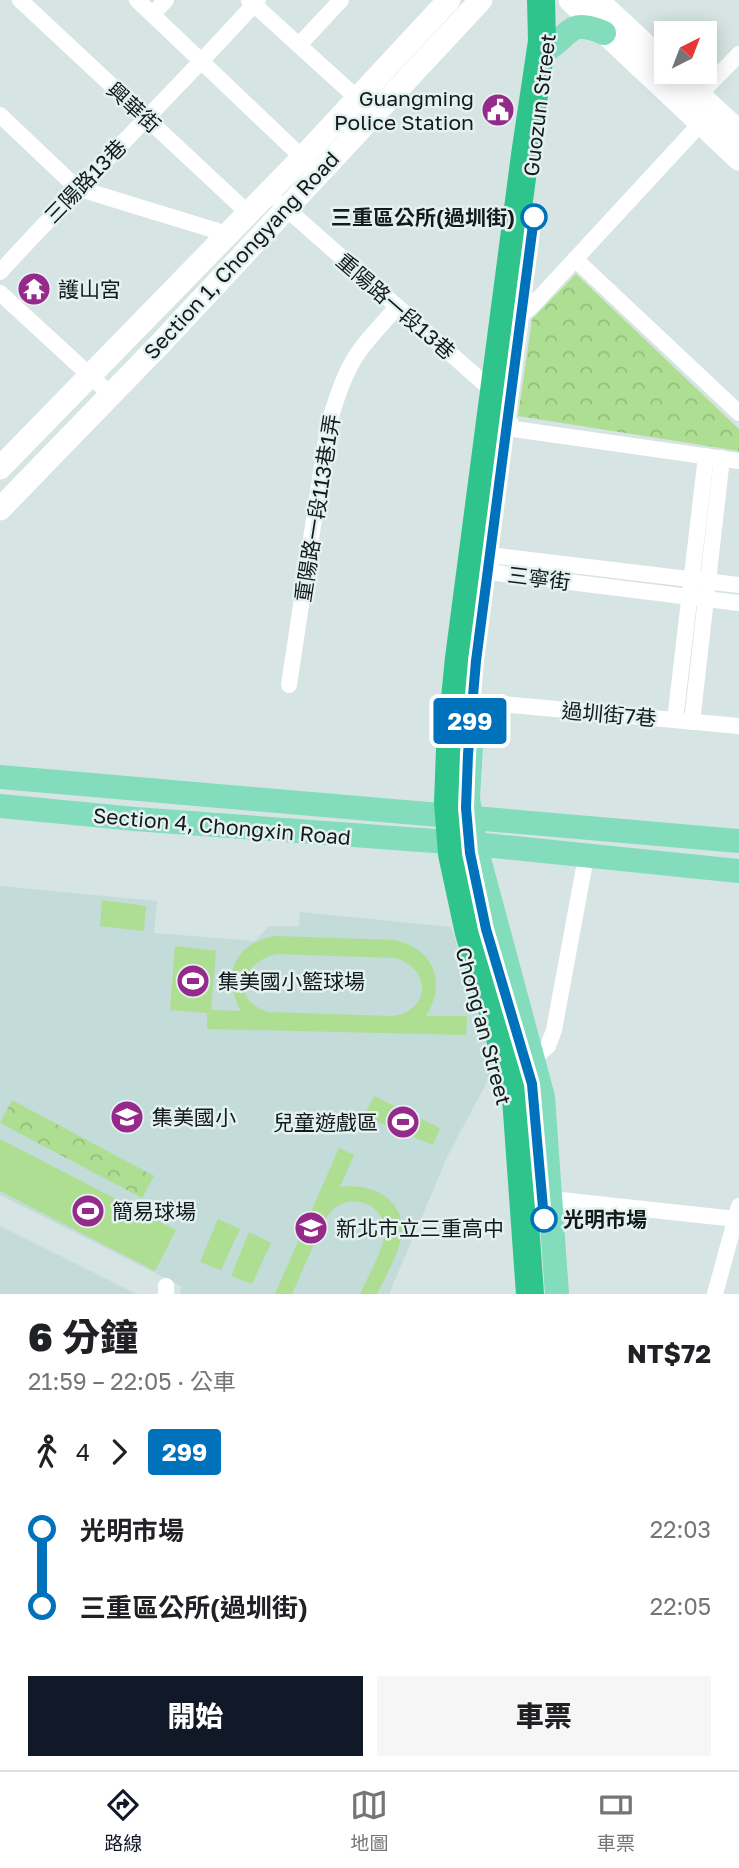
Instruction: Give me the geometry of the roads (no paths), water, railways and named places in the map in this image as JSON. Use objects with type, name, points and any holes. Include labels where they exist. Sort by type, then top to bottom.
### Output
[{"type":"highway","points":[[530,1294],[516,1098],[469,933],[452,854],[448,803],[459,658],[525,155],[541,54],[543,0]]},
{"type":"highway","points":[[548,1294],[532,1084],[486,929],[470,853],[466,808],[476,661],[556,68],[559,28],[555,0]]},
{"type":"main road","name":"Section 1, Chongyang Road","points":[[310,165],[358,99],[449,0]]},
{"type":"main road","name":"Section 1, Chongyang Road","points":[[0,509],[160,344],[276,200],[481,0]]},
{"type":"main road","points":[[543,0],[548,30],[546,50]]},
{"type":"main road","name":"Guozun Street","points":[[475,844],[468,798],[472,727],[470,706],[493,395],[505,366],[546,50],[555,0]]},
{"type":"main road","points":[[570,0],[739,159]]},
{"type":"main road","points":[[597,0],[654,53]]},
{"type":"main road","points":[[546,50],[566,32],[580,27],[592,27],[604,33]]},
{"type":"main road","points":[[687,84],[739,132]]},
{"type":"main road","name":"Section 1, Chongyang Road","points":[[0,468],[248,213],[276,200]]},
{"type":"main road","name":"Guozun Street","points":[[444,842],[450,723],[470,706]]},
{"type":"main road","name":"Section 4, Chongxin Road","points":[[0,777],[739,841]]},
{"type":"main road","name":"Section 4, Chongxin Road","points":[[0,806],[475,844],[739,871]]},
{"type":"main road","name":"Chong'an Street","points":[[444,842],[445,867],[457,927],[500,1067],[506,1100],[520,1294]]},
{"type":"main road","name":"Chong'an Street","points":[[475,844],[542,1097],[557,1294]]},
{"type":"street","name":"興華街","points":[[20,0],[248,213]]},
{"type":"street","points":[[138,0],[310,165]]},
{"type":"street","points":[[153,14],[166,0]]},
{"type":"street","points":[[299,45],[341,0]]},
{"type":"street","name":"三陽路13巷","points":[[0,272],[77,188],[202,61],[254,1]]},
{"type":"street","points":[[254,1],[358,99]]},
{"type":"street","points":[[511,322],[530,308],[701,123],[699,95],[739,54]]},
{"type":"street","points":[[0,115],[77,188],[227,234]]},
{"type":"street","name":"重陽路一段13巷","points":[[276,200],[493,395],[514,429],[706,456]]},
{"type":"street","points":[[575,259],[739,413]]},
{"type":"street","points":[[0,292],[110,394]]},
{"type":"street","name":"重陽路一段113巷1弄","points":[[289,685],[332,413],[346,373],[359,350],[396,308]]},
{"type":"street","points":[[675,720],[706,456],[731,460],[708,581],[692,722]]},
{"type":"street","name":"三寧街","points":[[480,557],[498,556],[739,585]]},
{"type":"street","name":"三寧街","points":[[480,557],[496,573],[739,603]]},
{"type":"street","name":"過圳街7巷","points":[[470,706],[739,726]]},
{"type":"street","name":"Chong'an Street","points":[[534,1059],[548,1046],[554,1030],[586,857]]},
{"type":"street","points":[[551,1199],[737,1213],[715,1294]]},
{"type":"place","name":"Guangming Police Station","points":[[498,110]]},
{"type":"place","name":"三重區公所(過圳街)","points":[[534,217]]},
{"type":"place","name":"護山宮","points":[[34,289]]},
{"type":"place","name":"集美國小籃球場","points":[[193,981]]},
{"type":"place","name":"集美國小","points":[[127,1117]]},
{"type":"place","name":"兒童遊戲區","points":[[403,1122]]},
{"type":"place","name":"簡易球場","points":[[88,1211]]},
{"type":"place","name":"光明市場","points":[[544,1219]]},
{"type":"place","name":"新北市立三重高中","points":[[311,1228]]}]
